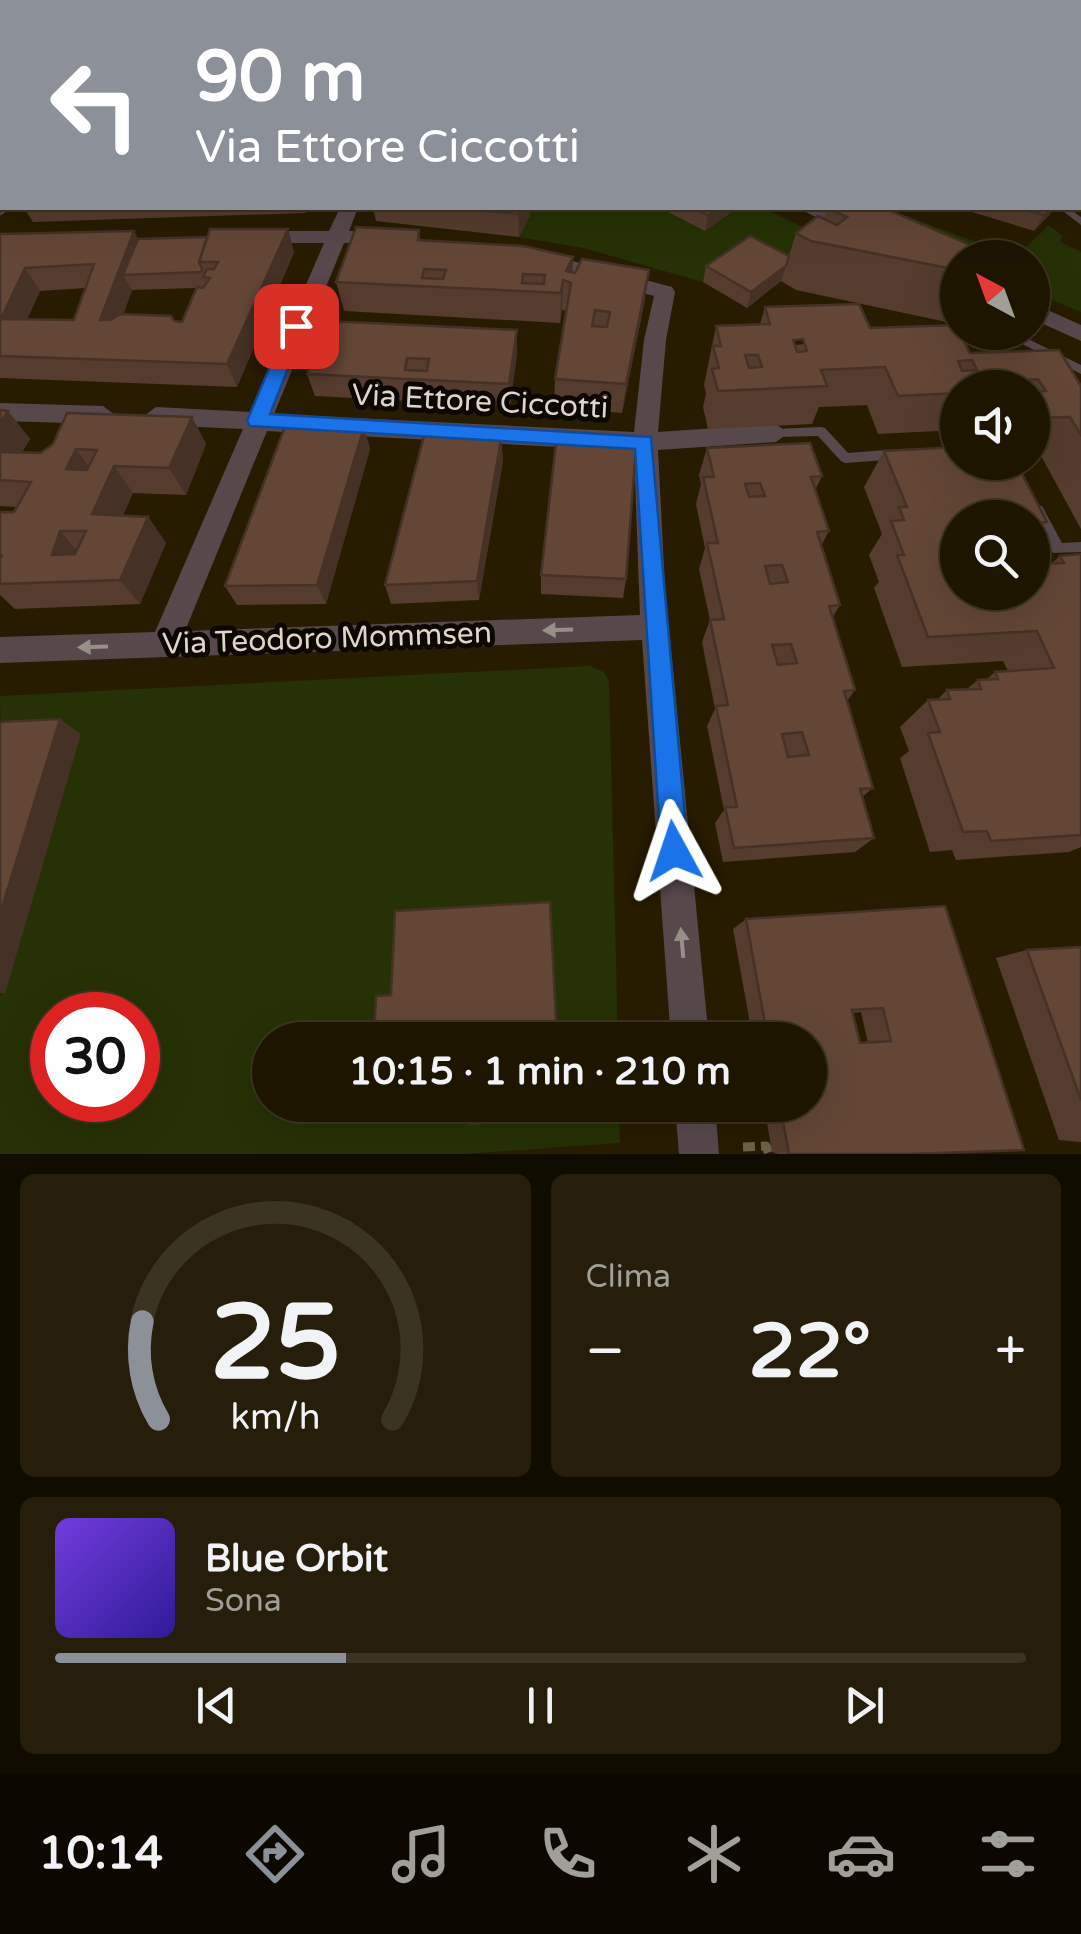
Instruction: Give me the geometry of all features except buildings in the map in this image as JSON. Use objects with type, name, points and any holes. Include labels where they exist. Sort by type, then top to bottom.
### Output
[{"type":"street","points":[[165,642],[347,210]]},
{"type":"street","points":[[811,210],[874,238]]},
{"type":"street","points":[[237,237],[412,238]]},
{"type":"street","points":[[523,256],[665,292],[652,356],[644,442],[655,627],[688,1022]]},
{"type":"street","points":[[1050,319],[1081,334]]},
{"type":"street","name":"Via Ettore Ciccotti","points":[[0,412],[644,442],[776,434]]},
{"type":"street","name":"Via Teodoro Mommsen","points":[[0,650],[655,627]]},
{"type":"street","points":[[696,1122],[699,1154]]},
{"type":"lane","points":[[1040,350],[1081,370]]},
{"type":"lane","points":[[776,434],[821,431],[845,458],[905,454]]},
{"type":"lane","points":[[1050,534],[1058,549],[1081,547]]},
{"type":"path","points":[[978,350],[978,364]]},
{"type":"path","points":[[743,1147],[766,1146],[769,1154]]},
{"type":"green space","points":[[531,210],[664,210],[705,231],[734,210],[767,210],[832,241],[830,266],[746,252],[703,282],[583,248],[519,237]]},
{"type":"green space","points":[[858,210],[890,210],[971,240],[940,240],[940,244]]},
{"type":"green space","points":[[1049,225],[1063,236],[1060,242],[1081,252],[1081,312],[1050,299],[1050,240],[1033,240]]},
{"type":"green space","points":[[590,666],[604,672],[609,682],[618,1022],[487,1022],[398,999],[389,1022],[252,1022],[252,1122],[619,1122],[620,1143],[464,1154],[0,1154],[0,994],[5,993],[0,696]]},
{"type":"route","points":[[296,326],[257,421],[644,442],[674,851]]}]
